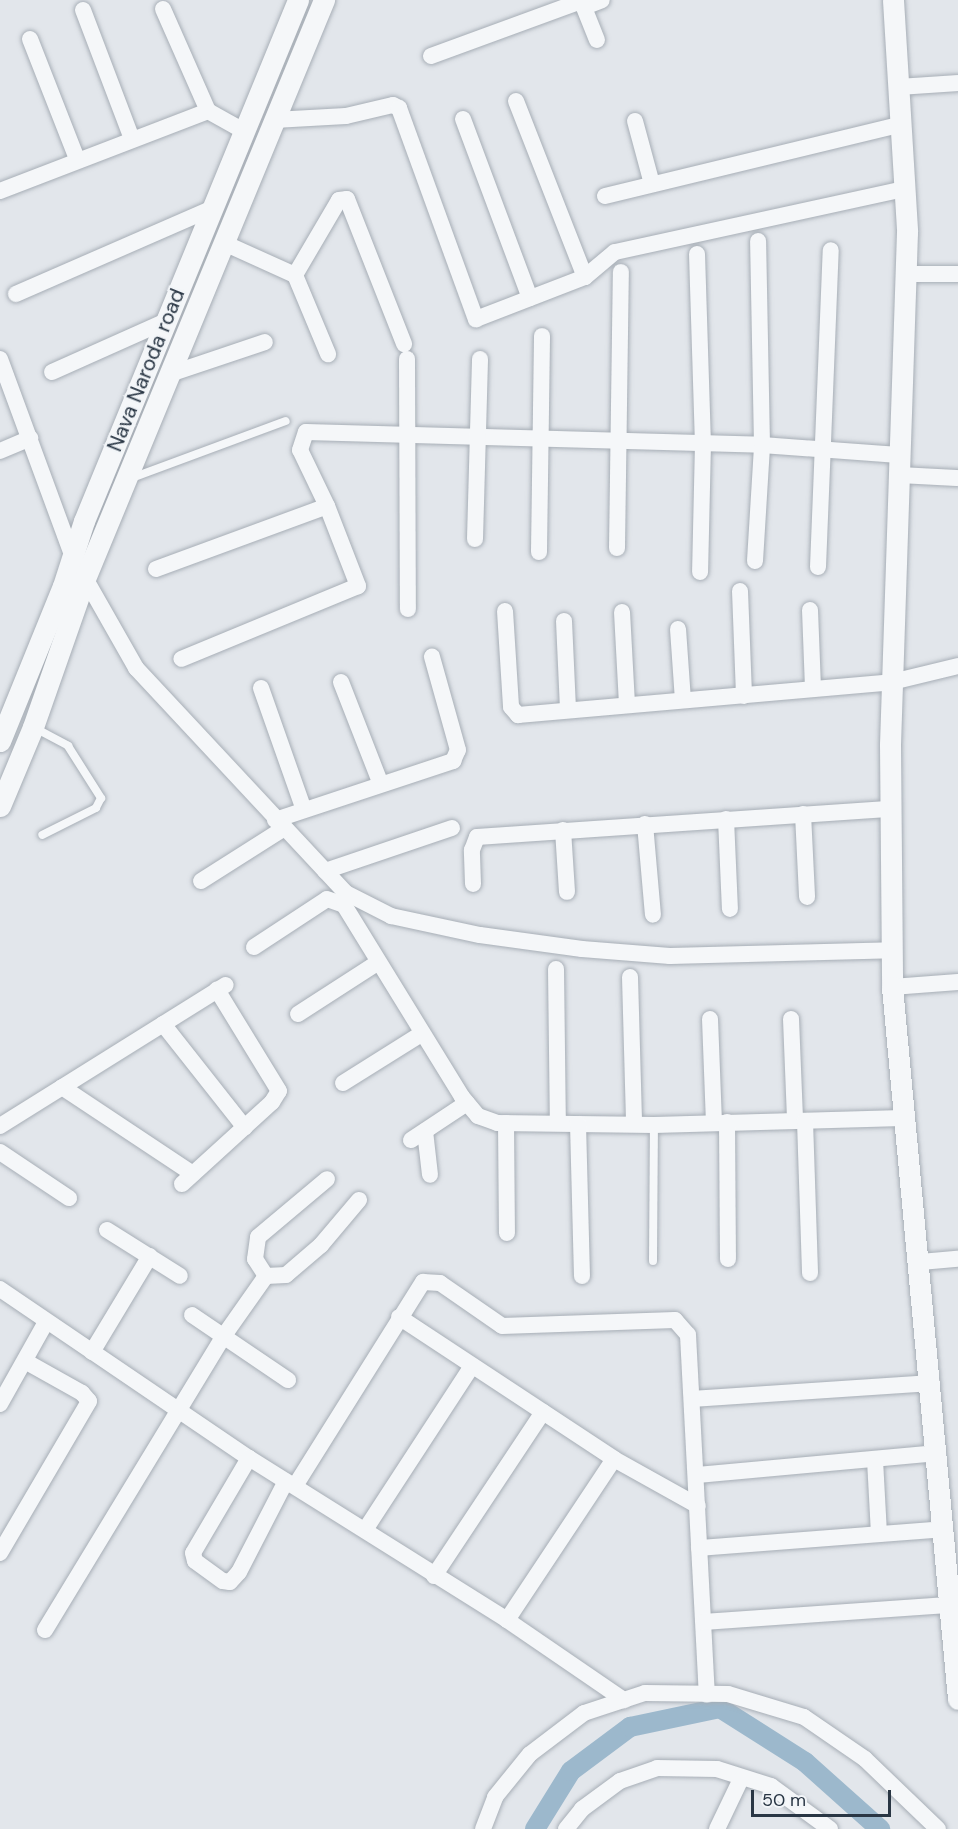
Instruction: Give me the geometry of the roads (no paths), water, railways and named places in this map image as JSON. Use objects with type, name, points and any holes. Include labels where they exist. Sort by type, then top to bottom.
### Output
[{"type":"street","name":"Nava Naroda road","points":[[0,741],[166,321],[298,0]]},
{"type":"street","points":[[0,806],[33,727],[84,581],[324,0]]},
{"type":"street","points":[[431,56],[582,3],[602,0]]},
{"type":"street","points":[[893,0],[904,189],[905,274],[892,682],[892,987],[903,1118],[920,1262],[953,1609],[958,1699]]},
{"type":"street","points":[[582,3],[597,40]]},
{"type":"street","points":[[163,9],[208,111],[244,131]]},
{"type":"street","points":[[83,10],[132,139]]},
{"type":"street","points":[[30,39],[77,159]]},
{"type":"street","points":[[899,87],[958,83]]},
{"type":"street","points":[[516,101],[585,277]]},
{"type":"street","points":[[274,120],[346,116],[385,106],[399,108],[476,319],[585,277],[615,252],[904,189]]},
{"type":"street","points":[[0,191],[77,159],[208,111]]},
{"type":"street","points":[[463,119],[530,298]]},
{"type":"street","points":[[635,121],[652,184]]},
{"type":"street","points":[[605,196],[899,125]]},
{"type":"street","points":[[295,275],[339,200],[347,199],[406,351],[410,435],[408,609]]},
{"type":"street","points":[[16,294],[213,207]]},
{"type":"street","points":[[755,561],[762,446],[758,241]]},
{"type":"street","points":[[224,243],[295,275],[328,354]]},
{"type":"street","points":[[818,567],[825,449],[831,250]]},
{"type":"street","points":[[697,254],[703,443],[700,572]]},
{"type":"street","points":[[617,548],[621,272]]},
{"type":"street","points":[[905,274],[958,274]]},
{"type":"street","points":[[52,372],[166,321]]},
{"type":"street","points":[[539,552],[542,336]]},
{"type":"street","points":[[170,374],[265,342]]},
{"type":"street","points":[[0,359],[73,557],[84,581],[136,668],[279,825],[346,892],[391,916],[480,935],[670,956],[892,950]]},
{"type":"street","points":[[475,539],[480,359]]},
{"type":"street","points":[[181,659],[358,586],[327,506],[300,450],[306,432],[703,443],[825,449],[958,478]]},
{"type":"street","points":[[0,451],[30,438]]},
{"type":"street","points":[[156,569],[327,506]]},
{"type":"street","points":[[740,591],[744,696]]},
{"type":"street","points":[[810,610],[813,689]]},
{"type":"street","points":[[505,611],[512,711],[518,715],[892,682],[958,666]]},
{"type":"street","points":[[622,612],[627,704]]},
{"type":"street","points":[[564,621],[568,710]]},
{"type":"street","points":[[678,629],[683,700]]},
{"type":"street","points":[[201,881],[279,825],[304,810],[380,782],[453,761],[458,750],[432,657]]},
{"type":"street","points":[[341,682],[380,782]]},
{"type":"street","points":[[261,688],[304,810]]},
{"type":"street","points":[[473,884],[472,850],[477,837],[891,809]]},
{"type":"street","points":[[803,814],[807,897]]},
{"type":"street","points":[[726,819],[730,909]]},
{"type":"street","points":[[645,824],[653,915]]},
{"type":"street","points":[[325,871],[452,828]]},
{"type":"street","points":[[563,830],[567,892]]},
{"type":"street","points":[[254,947],[327,899],[344,905],[422,1034],[478,1116],[506,1123],[654,1125],[903,1118]]},
{"type":"street","points":[[298,1014],[377,963]]},
{"type":"street","points":[[556,969],[558,1123]]},
{"type":"street","points":[[630,977],[634,1124]]},
{"type":"street","points":[[892,987],[958,982]]},
{"type":"street","points":[[0,1126],[62,1087],[163,1024],[222,988],[278,1085],[277,1097],[188,1179],[62,1087]]},
{"type":"street","points":[[710,1019],[721,1123],[728,1259]]},
{"type":"street","points":[[791,1019],[810,1273]]},
{"type":"street","points":[[163,1024],[245,1128]]},
{"type":"street","points":[[343,1083],[422,1034]]},
{"type":"street","points":[[430,1175],[418,1136],[467,1103]]},
{"type":"street","points":[[506,1123],[507,1233]]},
{"type":"street","points":[[578,1124],[582,1276]]},
{"type":"street","points":[[0,1152],[69,1198]]},
{"type":"street","points":[[266,1276],[255,1260],[258,1237],[327,1179]]},
{"type":"street","points":[[266,1276],[286,1275],[321,1245],[359,1200]]},
{"type":"street","points":[[107,1230],[180,1276]]},
{"type":"street","points":[[92,1352],[150,1256]]},
{"type":"street","points":[[920,1262],[958,1259]]},
{"type":"street","points":[[45,1630],[223,1337],[266,1276]]},
{"type":"street","points":[[249,1458],[194,1548],[195,1561],[223,1581],[230,1582],[239,1572],[290,1484],[423,1282],[440,1283],[502,1326],[675,1320],[688,1335],[707,1694]]},
{"type":"street","points":[[0,1289],[46,1323],[181,1409],[249,1458],[507,1620],[624,1700]]},
{"type":"street","points":[[192,1315],[288,1380]]},
{"type":"street","points":[[399,1317],[614,1459],[698,1506]]},
{"type":"street","points":[[0,1404],[46,1323]]},
{"type":"street","points":[[0,1553],[89,1401],[82,1393],[25,1361]]},
{"type":"street","points":[[365,1530],[472,1366]]},
{"type":"street","points":[[692,1399],[931,1383]]},
{"type":"street","points":[[434,1576],[543,1412]]},
{"type":"street","points":[[697,1475],[938,1454]]},
{"type":"street","points":[[507,1620],[614,1459]]},
{"type":"street","points":[[875,1460],[879,1534]]},
{"type":"street","points":[[699,1548],[944,1529]]},
{"type":"street","points":[[704,1622],[953,1609]]},
{"type":"street","points":[[483,1829],[495,1797],[530,1754],[584,1713],[645,1693],[728,1694],[804,1717],[866,1759],[938,1829]]},
{"type":"street","points":[[566,1829],[582,1809],[620,1781],[657,1768],[717,1769],[741,1779],[771,1786],[830,1829]]},
{"type":"street","points":[[717,1829],[741,1779]]},
{"type":"lane","points":[[126,480],[286,421]]},
{"type":"lane","points":[[33,727],[68,746],[101,798],[96,808],[42,836]]},
{"type":"lane","points":[[653,1260],[654,1125]]},
{"type":"waterway","points":[[535,1829],[571,1771],[630,1727],[720,1708],[805,1762],[880,1829]]}]
